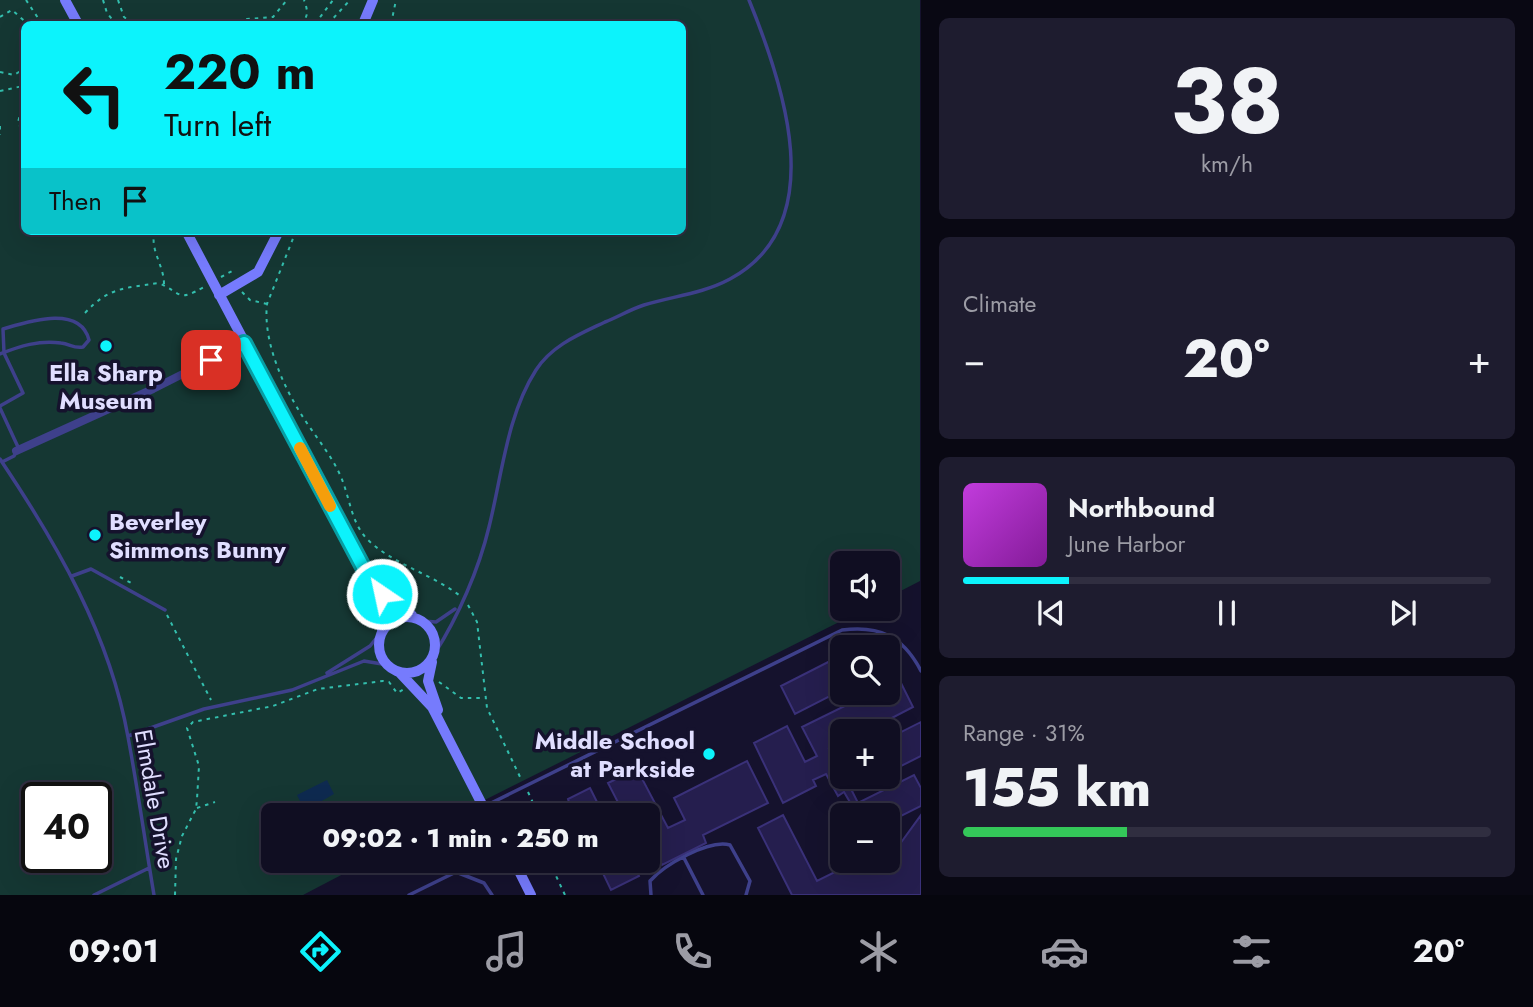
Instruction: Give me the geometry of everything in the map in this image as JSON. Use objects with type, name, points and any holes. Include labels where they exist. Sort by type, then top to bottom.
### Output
[{"type":"street","points":[[65,0],[76,21]]},
{"type":"street","points":[[364,21],[373,0]]},
{"type":"street","points":[[188,235],[371,582],[383,611],[379,651],[391,667],[427,700],[482,803]]},
{"type":"street","points":[[219,295],[238,285],[263,266],[277,235]]},
{"type":"street","points":[[16,451],[246,347]]},
{"type":"street","points":[[371,582],[389,601],[420,620],[433,634],[434,655],[428,681],[443,726]]},
{"type":"street","points":[[380,633],[396,618],[404,616],[420,620]]},
{"type":"street","points":[[391,667],[416,672],[434,655]]},
{"type":"street","points":[[520,873],[531,895]]},
{"type":"lane","points":[[434,655],[465,596],[488,530],[518,407],[544,359],[578,334],[643,305],[699,293],[731,279],[755,261],[776,235],[791,193],[790,147],[777,78],[749,0]]},
{"type":"lane","points":[[1,460],[16,451],[16,440],[0,407],[23,393],[2,354],[3,330],[33,320],[49,318],[78,323],[87,331],[89,340],[83,347],[75,349],[64,343],[41,342],[14,347],[2,354]]},
{"type":"lane","name":"Elmdale Drive","points":[[1,460],[72,576],[98,638],[128,736],[154,895]]},
{"type":"lane","points":[[72,576],[91,569],[165,610]]},
{"type":"lane","points":[[420,620],[436,621],[457,608]]},
{"type":"lane","points":[[498,803],[525,786],[842,630],[867,626],[886,633],[898,641],[920,671]]},
{"type":"lane","points":[[319,678],[370,646],[380,633]]},
{"type":"lane","points":[[128,736],[204,709],[292,690],[364,661],[391,667]]},
{"type":"lane","points":[[651,895],[650,881],[660,870],[710,844],[730,845],[750,881],[746,895]]},
{"type":"lane","points":[[684,858],[704,895]]},
{"type":"lane","points":[[94,895],[149,868]]},
{"type":"lane","points":[[409,895],[456,872],[484,883],[492,895]]},
{"type":"path","points":[[26,0],[40,21]]},
{"type":"path","points":[[103,0],[107,13],[114,21]]},
{"type":"path","points":[[118,0],[124,17],[129,21]]},
{"type":"path","points":[[240,21],[273,18],[287,0]]},
{"type":"path","points":[[304,0],[308,11],[304,21]]},
{"type":"path","points":[[317,21],[333,0]]},
{"type":"path","points":[[331,21],[350,0]]},
{"type":"path","points":[[392,21],[396,0]]},
{"type":"path","points":[[0,17],[12,10],[25,21]]},
{"type":"path","points":[[0,72],[14,75],[21,71]]},
{"type":"path","points":[[0,91],[15,85],[21,86]]},
{"type":"path","points":[[21,112],[18,122],[21,128]]},
{"type":"path","points":[[0,126],[0,135]]},
{"type":"path","points":[[155,235],[154,246],[164,273],[164,285]]},
{"type":"path","points":[[294,235],[267,304],[268,331],[284,380],[299,411],[341,477],[360,530],[378,547],[459,595]]},
{"type":"path","points":[[85,313],[95,300],[117,289],[164,285],[177,296],[187,297],[232,271],[238,285],[250,300],[267,304]]},
{"type":"path","points":[[468,604],[477,622],[487,708],[533,803]]},
{"type":"path","points":[[168,616],[212,701]]},
{"type":"path","points":[[175,895],[176,859],[182,836],[196,809],[199,766],[187,728],[199,720],[273,706],[318,689],[345,684],[389,682],[397,693]]},
{"type":"path","points":[[196,809],[215,802]]},
{"type":"path","points":[[555,873],[565,895]]},
{"type":"green space","points":[[0,0],[920,0],[920,581],[900,591],[900,551],[830,551],[830,621],[841,621],[479,803],[261,803],[261,873],[345,873],[303,895],[0,895]]},
{"type":"water","points":[[327,780],[334,794],[321,803],[301,803],[297,795]]},
{"type":"building","points":[[830,661],[830,696],[795,714],[781,686]]},
{"type":"building","points":[[900,681],[913,707],[890,719],[830,719],[830,781],[826,774],[813,780],[816,786],[783,803],[754,743],[787,726],[805,762],[817,756],[802,727],[847,705],[900,705]]},
{"type":"building","points":[[921,722],[921,756],[900,766],[900,732]]},
{"type":"building","points":[[747,761],[768,803],[703,835],[706,843],[662,865],[660,813],[668,828],[685,820],[674,798]]},
{"type":"building","points":[[637,769],[655,803],[618,803],[608,783]]},
{"type":"building","points":[[914,775],[921,788],[921,806],[900,816],[900,803],[858,803],[886,789],[900,789],[900,782]]},
{"type":"building","points":[[590,788],[598,803],[569,803],[568,799]]},
{"type":"building","points":[[834,789],[856,789],[852,791],[858,803],[850,803],[844,792],[838,796]]},
{"type":"building","points":[[783,815],[817,881],[833,873],[900,873],[900,844],[921,815],[921,895],[792,895],[758,828]]},
{"type":"building","points":[[603,873],[638,873],[639,876],[611,890]]},
{"type":"slow traffic","points":[[300,448],[330,506]]},
{"type":"place","name":"Ella Sharp Museum","points":[[106,346]]},
{"type":"place","name":"Beverley Simmons Bunny","points":[[95,535]]},
{"type":"place","name":"Middle School at Parkside","points":[[709,754]]},
{"type":"route","points":[[211,360],[244,343],[371,582],[382,594]]}]
